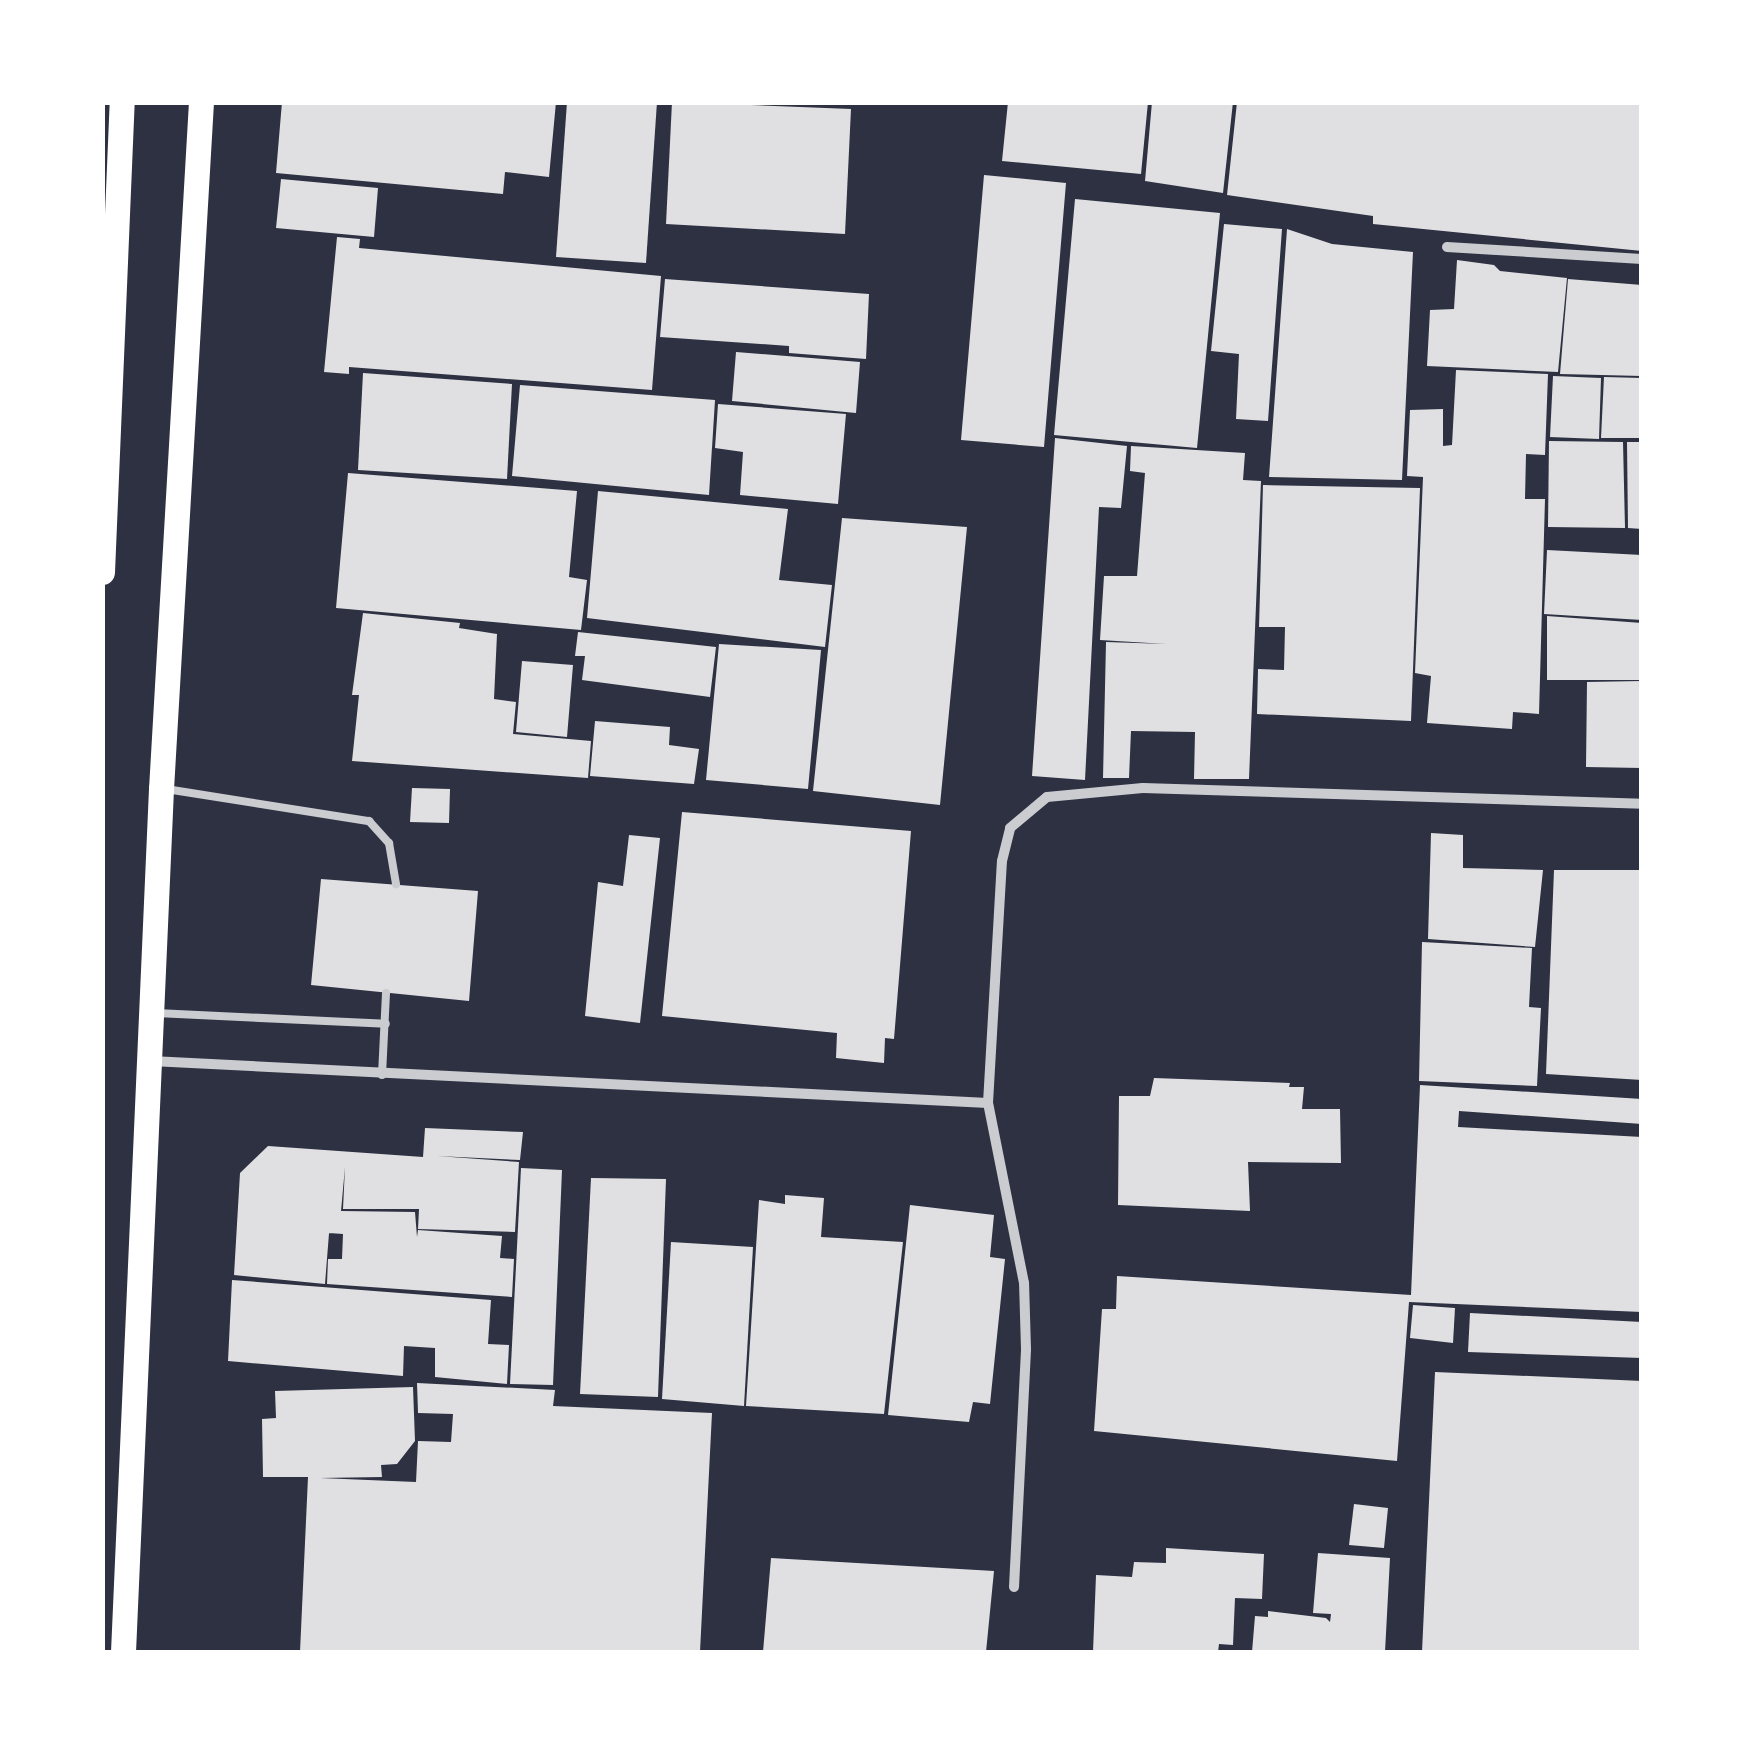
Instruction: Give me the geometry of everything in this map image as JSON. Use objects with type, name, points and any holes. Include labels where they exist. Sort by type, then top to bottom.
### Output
[{"type":"main road","points":[[102,572],[122,102]]},
{"type":"main road","points":[[123,1652],[161,788],[201,102]]},
{"type":"street","points":[[1447,247],[1642,259]]},
{"type":"street","points":[[1014,1587],[1026,1348],[1024,1283],[988,1102],[1002,861],[1010,828],[1046,797],[1143,788],[1642,804]]},
{"type":"street","points":[[150,1061],[988,1102]]},
{"type":"lane","points":[[161,788],[368,821],[388,843],[396,884]]},
{"type":"lane","points":[[382,1075],[386,993]]},
{"type":"lane","points":[[153,1012],[386,1024]]},
{"type":"building","points":[[282,102],[556,102],[549,177],[505,172],[503,194],[276,173]]},
{"type":"building","points":[[567,102],[657,102],[646,263],[556,257]]},
{"type":"building","points":[[672,102],[851,109],[845,234],[666,224]]},
{"type":"building","points":[[1008,102],[1148,102],[1141,174],[1002,161]]},
{"type":"building","points":[[1152,102],[1233,102],[1223,193],[1145,181]]},
{"type":"building","points":[[1237,102],[1642,102],[1642,251],[1373,224],[1373,216],[1227,195]]},
{"type":"building","points":[[984,175],[1066,183],[1044,447],[961,440]]},
{"type":"building","points":[[281,179],[378,188],[374,237],[276,228]]},
{"type":"building","points":[[1075,199],[1220,213],[1197,448],[1054,435]]},
{"type":"building","points":[[1224,224],[1282,229],[1268,421],[1236,419],[1239,354],[1211,351]]},
{"type":"building","points":[[1287,229],[1332,244],[1413,252],[1402,480],[1269,477]]},
{"type":"building","points":[[337,237],[360,239],[359,248],[661,276],[652,390],[349,367],[349,374],[324,372]]},
{"type":"building","points":[[1457,260],[1494,265],[1500,271],[1567,278],[1558,372],[1427,366],[1430,310],[1454,309]]},
{"type":"building","points":[[665,279],[869,294],[866,359],[789,353],[789,346],[660,337]]},
{"type":"building","points":[[1568,279],[1642,285],[1642,376],[1560,374]]},
{"type":"building","points":[[736,352],[860,362],[856,413],[732,401]]},
{"type":"building","points":[[1456,370],[1548,374],[1545,455],[1526,454],[1525,499],[1545,499],[1539,714],[1513,712],[1512,729],[1427,723],[1431,676],[1415,673],[1423,477],[1407,476],[1410,410],[1443,409],[1443,446],[1452,445]]},
{"type":"building","points":[[363,373],[512,384],[507,479],[358,470]]},
{"type":"building","points":[[1553,376],[1601,378],[1599,439],[1550,437]]},
{"type":"building","points":[[1604,377],[1642,378],[1642,438],[1601,438]]},
{"type":"building","points":[[520,385],[715,400],[709,495],[512,476]]},
{"type":"building","points":[[718,404],[846,414],[838,504],[740,495],[743,452],[715,448]]},
{"type":"building","points":[[1055,438],[1127,446],[1121,508],[1099,507],[1085,780],[1032,776]]},
{"type":"building","points":[[1549,441],[1623,442],[1625,528],[1548,527]]},
{"type":"building","points":[[1627,442],[1642,442],[1642,529],[1628,528]]},
{"type":"building","points":[[1131,446],[1245,453],[1243,480],[1261,481],[1249,779],[1194,779],[1195,732],[1131,731],[1129,778],[1103,778],[1106,642],[1166,644],[1100,640],[1104,576],[1137,576],[1145,473],[1130,471]]},
{"type":"building","points":[[348,473],[577,491],[569,577],[587,580],[581,630],[336,608]]},
{"type":"building","points":[[1263,485],[1420,488],[1411,721],[1257,714],[1258,669],[1284,670],[1285,627],[1259,627]]},
{"type":"building","points":[[598,491],[788,509],[779,580],[832,585],[825,647],[587,618]]},
{"type":"building","points":[[842,518],[967,527],[940,805],[813,791]]},
{"type":"building","points":[[1547,550],[1642,555],[1642,620],[1544,614]]},
{"type":"building","points":[[363,613],[460,623],[459,628],[497,634],[494,699],[516,702],[513,734],[591,741],[588,778],[352,761],[359,695],[352,695]]},
{"type":"building","points":[[1547,616],[1642,623],[1642,680],[1547,680]]},
{"type":"building","points":[[578,632],[716,647],[710,697],[582,680],[585,656],[575,656]]},
{"type":"building","points":[[719,644],[821,650],[808,789],[706,780]]},
{"type":"building","points":[[522,661],[573,665],[567,737],[516,732]]},
{"type":"building","points":[[1642,681],[1642,768],[1586,767],[1587,682]]},
{"type":"building","points":[[595,721],[670,727],[669,745],[699,749],[694,784],[590,776]]},
{"type":"building","points":[[412,788],[450,789],[449,823],[410,822]]},
{"type":"building","points":[[682,812],[911,831],[894,1039],[885,1038],[884,1063],[836,1058],[837,1033],[662,1016]]},
{"type":"building","points":[[1431,833],[1463,835],[1463,868],[1543,870],[1535,947],[1428,939]]},
{"type":"building","points":[[629,835],[660,838],[640,1023],[585,1016],[598,882],[623,886]]},
{"type":"building","points":[[1554,870],[1642,870],[1642,1080],[1546,1074]]},
{"type":"building","points":[[321,879],[478,891],[469,1001],[311,985]]},
{"type":"building","points":[[1422,942],[1532,948],[1529,1007],[1541,1008],[1537,1086],[1419,1081]]},
{"type":"building","points":[[1154,1078],[1290,1083],[1289,1087],[1304,1087],[1302,1109],[1340,1109],[1341,1163],[1248,1162],[1250,1211],[1118,1205],[1119,1096],[1150,1096]]},
{"type":"building","points":[[1420,1085],[1642,1099],[1642,1124],[1459,1111],[1458,1127],[1642,1137],[1642,1312],[1409,1302],[1397,1461],[1094,1431],[1102,1309],[1116,1309],[1117,1276],[1411,1295]]},
{"type":"building","points":[[425,1128],[523,1132],[520,1160],[437,1156],[519,1162],[515,1232],[418,1229],[419,1209],[343,1209],[345,1167],[341,1211],[415,1212],[417,1237],[418,1230],[502,1236],[500,1258],[514,1259],[512,1297],[327,1284],[328,1259],[342,1259],[343,1234],[329,1233],[325,1284],[234,1275],[240,1173],[268,1146],[423,1157]]},
{"type":"building","points":[[521,1168],[562,1170],[553,1385],[510,1384]]},
{"type":"building","points":[[591,1178],[666,1179],[658,1397],[580,1394]]},
{"type":"building","points":[[785,1195],[824,1198],[821,1237],[903,1242],[884,1414],[746,1406],[759,1200],[785,1204]]},
{"type":"building","points":[[910,1205],[994,1215],[990,1257],[1005,1259],[990,1404],[973,1402],[969,1422],[888,1415]]},
{"type":"building","points":[[671,1242],[753,1247],[744,1406],[662,1399]]},
{"type":"building","points":[[232,1280],[491,1300],[488,1344],[509,1345],[507,1384],[435,1377],[435,1348],[404,1346],[403,1376],[228,1361]]},
{"type":"building","points":[[1413,1305],[1455,1308],[1453,1343],[1410,1338]]},
{"type":"building","points":[[1470,1313],[1642,1322],[1642,1358],[1468,1352]]},
{"type":"building","points":[[1435,1372],[1642,1381],[1642,1652],[1422,1652]]},
{"type":"building","points":[[417,1383],[555,1390],[553,1406],[712,1413],[700,1652],[300,1652],[308,1477],[263,1477],[262,1419],[276,1418],[275,1391],[413,1387],[415,1441],[397,1464],[381,1465],[382,1477],[320,1478],[416,1482],[418,1441],[451,1442],[453,1414],[418,1413]]},
{"type":"building","points":[[1354,1504],[1388,1508],[1384,1548],[1349,1545]]},
{"type":"building","points":[[1166,1548],[1264,1554],[1262,1599],[1235,1598],[1233,1645],[1219,1644],[1218,1652],[1093,1652],[1096,1575],[1132,1577],[1134,1562],[1166,1563]]},
{"type":"building","points":[[1318,1553],[1390,1558],[1385,1652],[1252,1652],[1255,1616],[1268,1617],[1268,1611],[1326,1618],[1330,1622],[1331,1614],[1313,1613]]},
{"type":"building","points":[[771,1558],[994,1571],[986,1652],[763,1652]]}]
